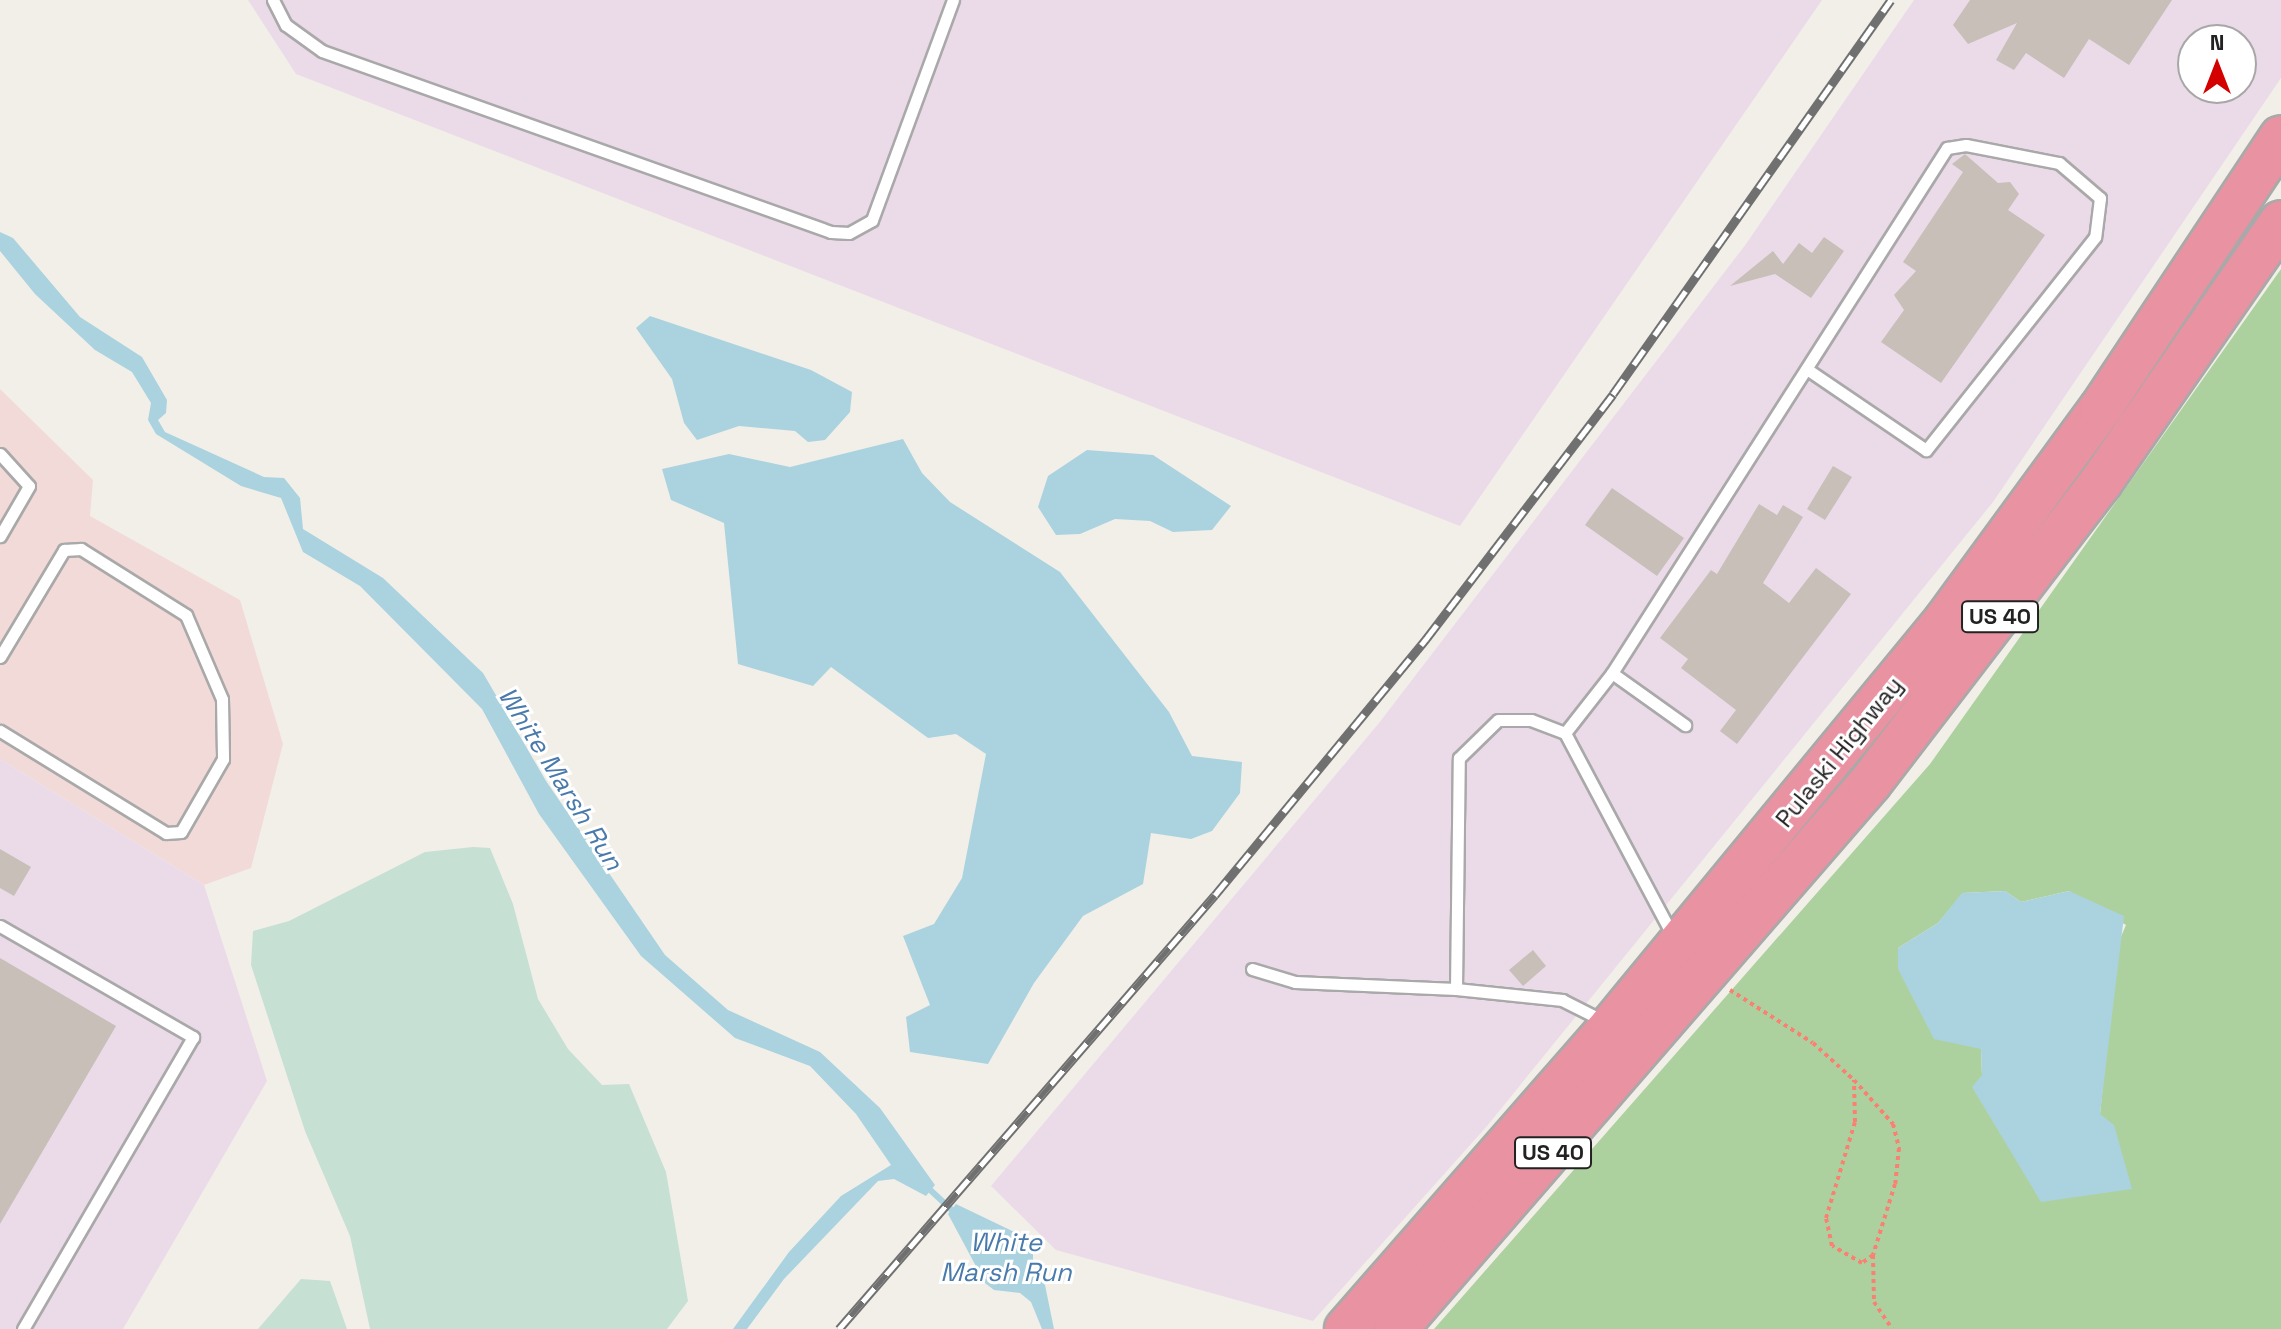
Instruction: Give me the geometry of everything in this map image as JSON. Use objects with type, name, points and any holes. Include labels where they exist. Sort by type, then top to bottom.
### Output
[{"type":"highway","name":"Pulaski Highway","points":[[1396,1329],[1693,961],[1994,558],[2101,408],[2281,137]]},
{"type":"highway","name":"Pulaski Highway","points":[[1346,1329],[1612,1025],[1693,961],[1870,783],[2036,570],[2281,222]]},
{"type":"lane","points":[[273,0],[286,25],[322,51],[831,232],[849,233],[872,220],[953,0]]},
{"type":"lane","points":[[1565,733],[1612,673],[1947,148],[1966,145],[2059,163],[2100,198],[2095,237],[1926,450],[1807,369]]},
{"type":"lane","points":[[0,454],[29,486],[0,536]]},
{"type":"lane","points":[[0,657],[64,550],[81,549],[186,615],[222,699],[223,759],[181,832],[166,833],[0,731]]},
{"type":"lane","points":[[1612,673],[1685,725]]},
{"type":"lane","points":[[1456,989],[1459,758],[1498,720],[1531,720],[1565,733],[1616,836],[1693,961]]},
{"type":"lane","points":[[0,926],[193,1037],[23,1329]]},
{"type":"lane","points":[[1252,969],[1295,982],[1456,989],[1562,1000],[1612,1025]]},
{"type":"path","points":[[1693,961],[1813,1043],[1854,1080],[1893,1124],[1899,1148],[1895,1184],[1873,1255],[1874,1302],[1892,1329]]},
{"type":"path","points":[[1854,1080],[1855,1122],[1829,1200],[1826,1230],[1839,1254],[1862,1263],[1873,1255]]},
{"type":"shaded area","points":[[248,0],[1822,0],[1460,526],[296,74]]},
{"type":"shaded area","points":[[1914,0],[2281,0],[2281,78],[1993,502],[1487,1126],[1313,1321],[1056,1250],[991,1186],[1379,723],[1746,244]]},
{"type":"shaded area","points":[[0,389],[93,480],[90,516],[240,600],[283,744],[251,868],[204,885],[0,759]]},
{"type":"shaded area","points":[[0,759],[204,885],[267,1081],[123,1329],[0,1329]]},
{"type":"green space","points":[[2281,269],[2281,1329],[1434,1329],[1930,764]],"holes":[[[2005,891],[2021,902],[2069,891],[2126,925],[2117,946],[2100,1114],[1982,1075],[1981,1049],[1898,948],[1938,923],[1963,893]]]},
{"type":"green space","points":[[490,848],[513,904],[538,999],[568,1049],[602,1085],[629,1084],[666,1172],[688,1301],[667,1329],[370,1329],[350,1236],[305,1131],[251,965],[253,931],[289,921],[425,852]]},
{"type":"green space","points":[[301,1279],[330,1281],[347,1329],[258,1329]]},
{"type":"water","name":"White Marsh Run","points":[[0,232],[13,238],[80,317],[142,357],[167,400],[166,413],[158,420],[165,432],[264,477],[284,478],[300,498],[303,529],[383,578],[483,673],[546,781],[665,955],[728,1010],[820,1052],[880,1108],[935,1185],[926,1196],[894,1179],[878,1181],[784,1279],[747,1329],[733,1329],[789,1252],[841,1196],[891,1165],[856,1114],[810,1066],[735,1038],[641,956],[539,814],[482,709],[360,586],[303,552],[281,498],[241,486],[156,434],[148,420],[151,403],[132,372],[95,350],[35,294],[0,251]]},
{"type":"water","points":[[650,316],[811,370],[852,392],[850,412],[825,440],[808,442],[795,431],[739,426],[697,440],[684,423],[672,379],[636,328]]},
{"type":"water","points":[[903,439],[922,473],[950,502],[1060,572],[1169,712],[1192,756],[1242,762],[1240,793],[1212,831],[1191,839],[1151,833],[1143,884],[1083,916],[1034,983],[988,1064],[910,1052],[906,1017],[930,1005],[903,936],[934,924],[962,878],[986,754],[956,734],[928,738],[831,667],[813,686],[738,664],[724,523],[671,500],[662,469],[729,454],[790,467]]},
{"type":"water","points":[[1087,450],[1153,455],[1231,506],[1212,530],[1173,532],[1150,521],[1115,519],[1080,534],[1056,535],[1038,507],[1048,476]]},
{"type":"water","points":[[2005,891],[2021,902],[2069,891],[2124,916],[2100,1114],[2114,1125],[2132,1189],[2041,1202],[1972,1087],[1982,1075],[1981,1049],[1934,1039],[1898,969],[1898,948],[1938,923],[1962,893]]},
{"type":"water","name":"White Marsh Run","points":[[956,1204],[1033,1241],[1033,1273],[1045,1285],[1054,1329],[1042,1329],[1031,1302],[1020,1293],[994,1290],[985,1283],[948,1214]]},
{"type":"building","points":[[1970,0],[2172,0],[2129,65],[2089,39],[2064,78],[2026,53],[2014,70],[1996,60],[2017,23],[1968,44],[1953,25]]},
{"type":"building","points":[[1965,154],[1998,183],[2010,182],[2019,194],[2008,210],[2045,235],[1941,383],[1881,342],[1904,310],[1894,295],[1916,271],[1903,262],[1963,172],[1952,164]]},
{"type":"building","points":[[1824,237],[1844,251],[1811,298],[1775,274],[1730,286],[1773,251],[1783,264],[1799,243],[1812,253]]},
{"type":"building","points":[[1833,466],[1852,477],[1825,520],[1807,509]]},
{"type":"building","points":[[1612,488],[1684,538],[1657,576],[1585,525]]},
{"type":"building","points":[[1759,504],[1777,515],[1783,505],[1803,517],[1763,583],[1789,603],[1816,568],[1851,594],[1737,744],[1720,731],[1736,710],[1681,668],[1688,659],[1660,638],[1711,570],[1717,574]]},
{"type":"building","points":[[0,849],[31,867],[14,896],[0,888]]},
{"type":"building","points":[[1533,950],[1546,966],[1523,986],[1509,970]]},
{"type":"building","points":[[0,958],[116,1026],[0,1224]]},
{"type":"waterway","name":"White Marsh Run","points":[[926,1186],[956,1214]]},
{"type":"railway","points":[[839,1329],[1215,895],[1426,639],[1613,394],[1891,0]]}]
